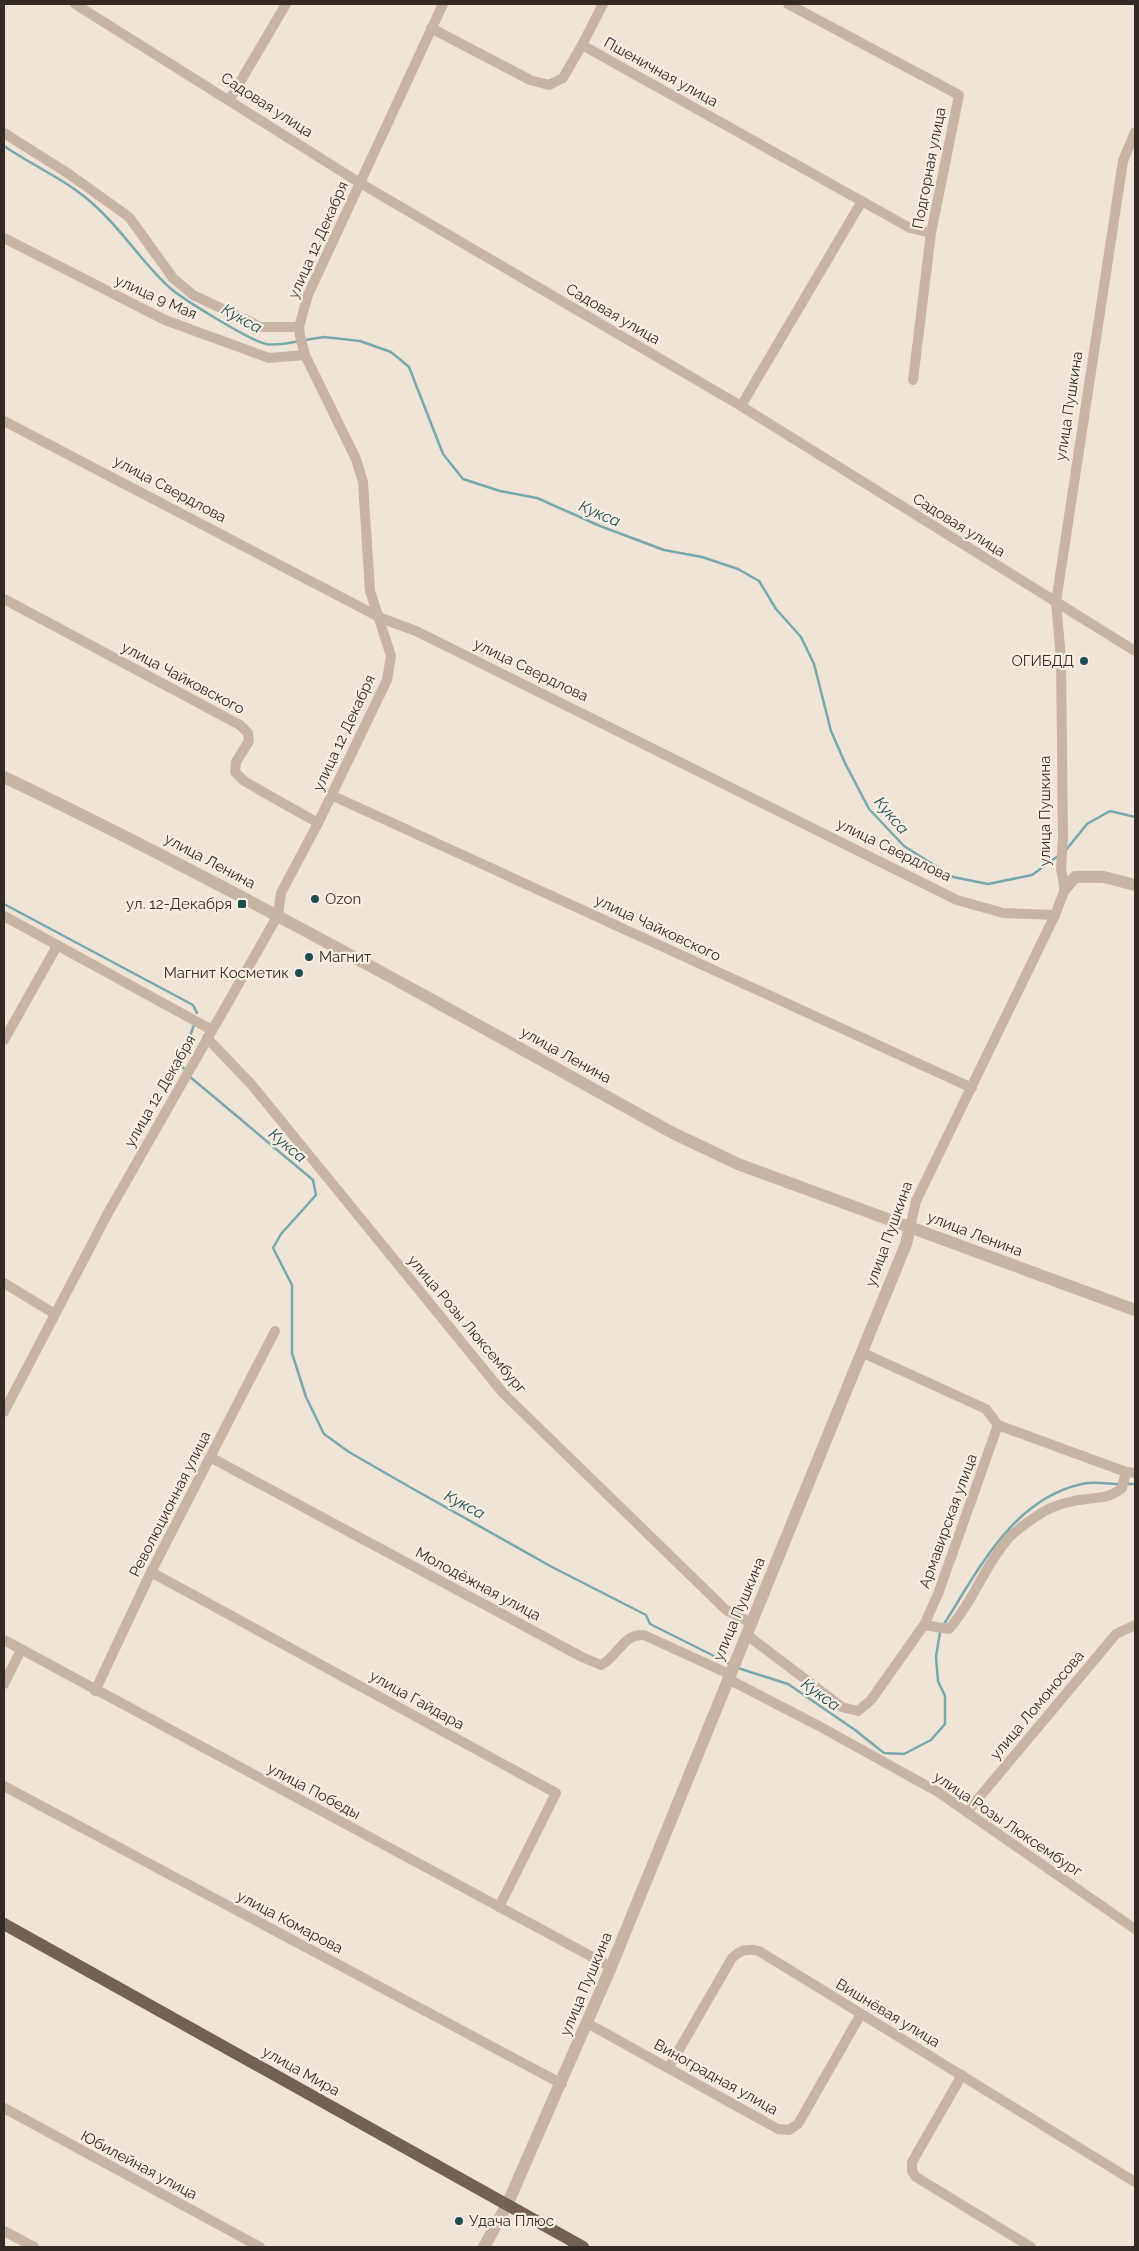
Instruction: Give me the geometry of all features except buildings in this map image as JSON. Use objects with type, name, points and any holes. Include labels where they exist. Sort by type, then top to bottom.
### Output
[{"type":"main road","name":"улица Мира","points":[[4,1924],[583,2247]]},
{"type":"street","name":"Садовая улица","points":[[75,4],[230,99],[360,183],[741,406],[1135,651]]},
{"type":"street","points":[[230,99],[286,4]]},
{"type":"street","name":"улица 12 Декабря","points":[[4,1412],[108,1212],[178,1086],[278,915],[281,893],[318,823],[387,680],[391,656],[381,618],[370,591],[366,556],[363,482],[356,459],[304,352],[299,331],[308,295],[443,4]]},
{"type":"street","points":[[582,45],[603,4]]},
{"type":"street","name":"Подгорная улица","points":[[788,4],[959,95],[932,233],[913,380]]},
{"type":"street","name":"Пшеничная улица","points":[[431,28],[530,80],[548,85],[563,78],[582,45],[910,228],[932,233]]},
{"type":"street","points":[[4,132],[69,174],[129,217],[173,278],[193,295],[261,327],[299,331]]},
{"type":"street","name":"улица Пушкина","points":[[484,2247],[507,2205],[562,2084],[612,1966],[906,1244],[916,1201],[1055,915],[1064,889],[1061,870],[1063,838],[1061,659],[1056,602],[1123,161],[1135,132]]},
{"type":"street","points":[[741,406],[862,201]]},
{"type":"street","name":"улица 9 Мая","points":[[4,238],[165,320],[269,358],[304,352]]},
{"type":"street","name":"улица Свердлова","points":[[4,421],[381,618],[416,631],[957,900],[1003,913],[1055,915]]},
{"type":"street","name":"улица Чайковского","points":[[4,599],[240,725],[248,733],[250,741],[236,762],[235,772],[244,781],[318,823]]},
{"type":"street","name":"улица Ленина","points":[[4,777],[119,832],[278,915],[673,1133],[738,1164],[1135,1310]]},
{"type":"street","name":"улица Чайковского","points":[[331,795],[972,1088]]},
{"type":"street","points":[[1064,889],[1075,877],[1104,877],[1135,885]]},
{"type":"street","name":"улица Розы Люксембург","points":[[4,916],[210,1034],[503,1393],[726,1610],[749,1629]]},
{"type":"street","points":[[4,1040],[57,946]]},
{"type":"street","points":[[4,1283],[55,1314]]},
{"type":"street","name":"Революционная улица","points":[[95,1691],[152,1572],[274,1331]]},
{"type":"street","points":[[861,1352],[986,1409],[998,1425],[1126,1478],[1106,1498],[1086,1499],[1066,1504],[1046,1511],[1028,1522],[1007,1539],[960,1617],[949,1629],[924,1625]]},
{"type":"street","name":"Армавирская улица","points":[[749,1629],[842,1707],[858,1711],[871,1700],[924,1625],[938,1594],[998,1425]]},
{"type":"street","name":"Молодёжная улица","points":[[210,1457],[601,1665],[611,1660],[626,1639],[634,1634],[644,1636],[731,1670]]},
{"type":"street","name":"улица Гайдара","points":[[152,1572],[556,1793],[499,1907]]},
{"type":"street","name":"улица Ломоносова","points":[[967,1812],[1116,1634],[1135,1625]]},
{"type":"street","name":"улица Победы","points":[[4,1640],[95,1691],[612,1966]]},
{"type":"street","points":[[4,1684],[21,1650]]},
{"type":"street","name":"улица Розы Люксембург","points":[[731,1670],[938,1792],[1135,1928]]},
{"type":"street","name":"улица Комарова","points":[[4,1786],[562,2084]]},
{"type":"street","name":"Вишнёвая улица","points":[[669,2067],[732,1958],[739,1951],[750,1948],[759,1951],[1135,2182]]},
{"type":"street","name":"Виноградная улица","points":[[587,2023],[778,2129],[789,2130],[798,2124],[861,2014]]},
{"type":"street","points":[[962,2075],[912,2162],[912,2171],[916,2177],[1031,2247]]},
{"type":"street","name":"Юбилейная улица","points":[[4,2108],[260,2247]]},
{"type":"street","points":[[4,2230],[34,2247]]},
{"type":"waterway","name":"Кукса","points":[[4,146],[83,195],[113,224],[150,268],[170,288],[189,301],[232,328],[266,344],[300,341]]},
{"type":"waterway","name":"Кукса","points":[[305,340],[324,337],[360,341],[391,352],[409,367],[443,454],[463,479],[500,491],[537,498],[600,526],[664,550],[702,557],[738,569],[759,581],[776,609],[801,637],[814,664],[831,731],[869,809],[904,846],[953,877],[988,884],[1032,875],[1058,856]]},
{"type":"waterway","name":"Кукса","points":[[1066,850],[1087,824],[1110,811],[1135,817]]},
{"type":"waterway","name":"Кукса","points":[[4,904],[193,1005],[197,1013]]},
{"type":"waterway","name":"Кукса","points":[[186,1071],[180,1064],[194,1025]]},
{"type":"waterway","name":"Кукса","points":[[189,1076],[313,1180],[316,1195],[281,1234],[273,1248],[292,1285],[292,1353],[306,1397],[324,1434],[349,1452],[552,1567],[646,1615],[650,1624],[730,1664]]},
{"type":"waterway","name":"Кукса","points":[[944,1624],[985,1559],[1000,1539],[1017,1520],[1036,1504],[1058,1492],[1082,1484],[1120,1484]]},
{"type":"waterway","name":"Кукса","points":[[1126,1484],[1135,1484]]},
{"type":"waterway","name":"Кукса","points":[[738,1668],[788,1684],[855,1730],[884,1753],[904,1754],[931,1740],[945,1724],[945,1696],[938,1681],[936,1657],[940,1632]]},
{"type":"place","name":"ОГИБДД","points":[[1084,661]]},
{"type":"place","name":"Ozon","points":[[315,899]]},
{"type":"place","name":"ул. 12-Декабря","points":[[242,904]]},
{"type":"place","name":"Магнит","points":[[309,957]]},
{"type":"place","name":"Магнит Косметик","points":[[299,973]]},
{"type":"place","name":"Удача Плюс","points":[[459,2221]]}]
